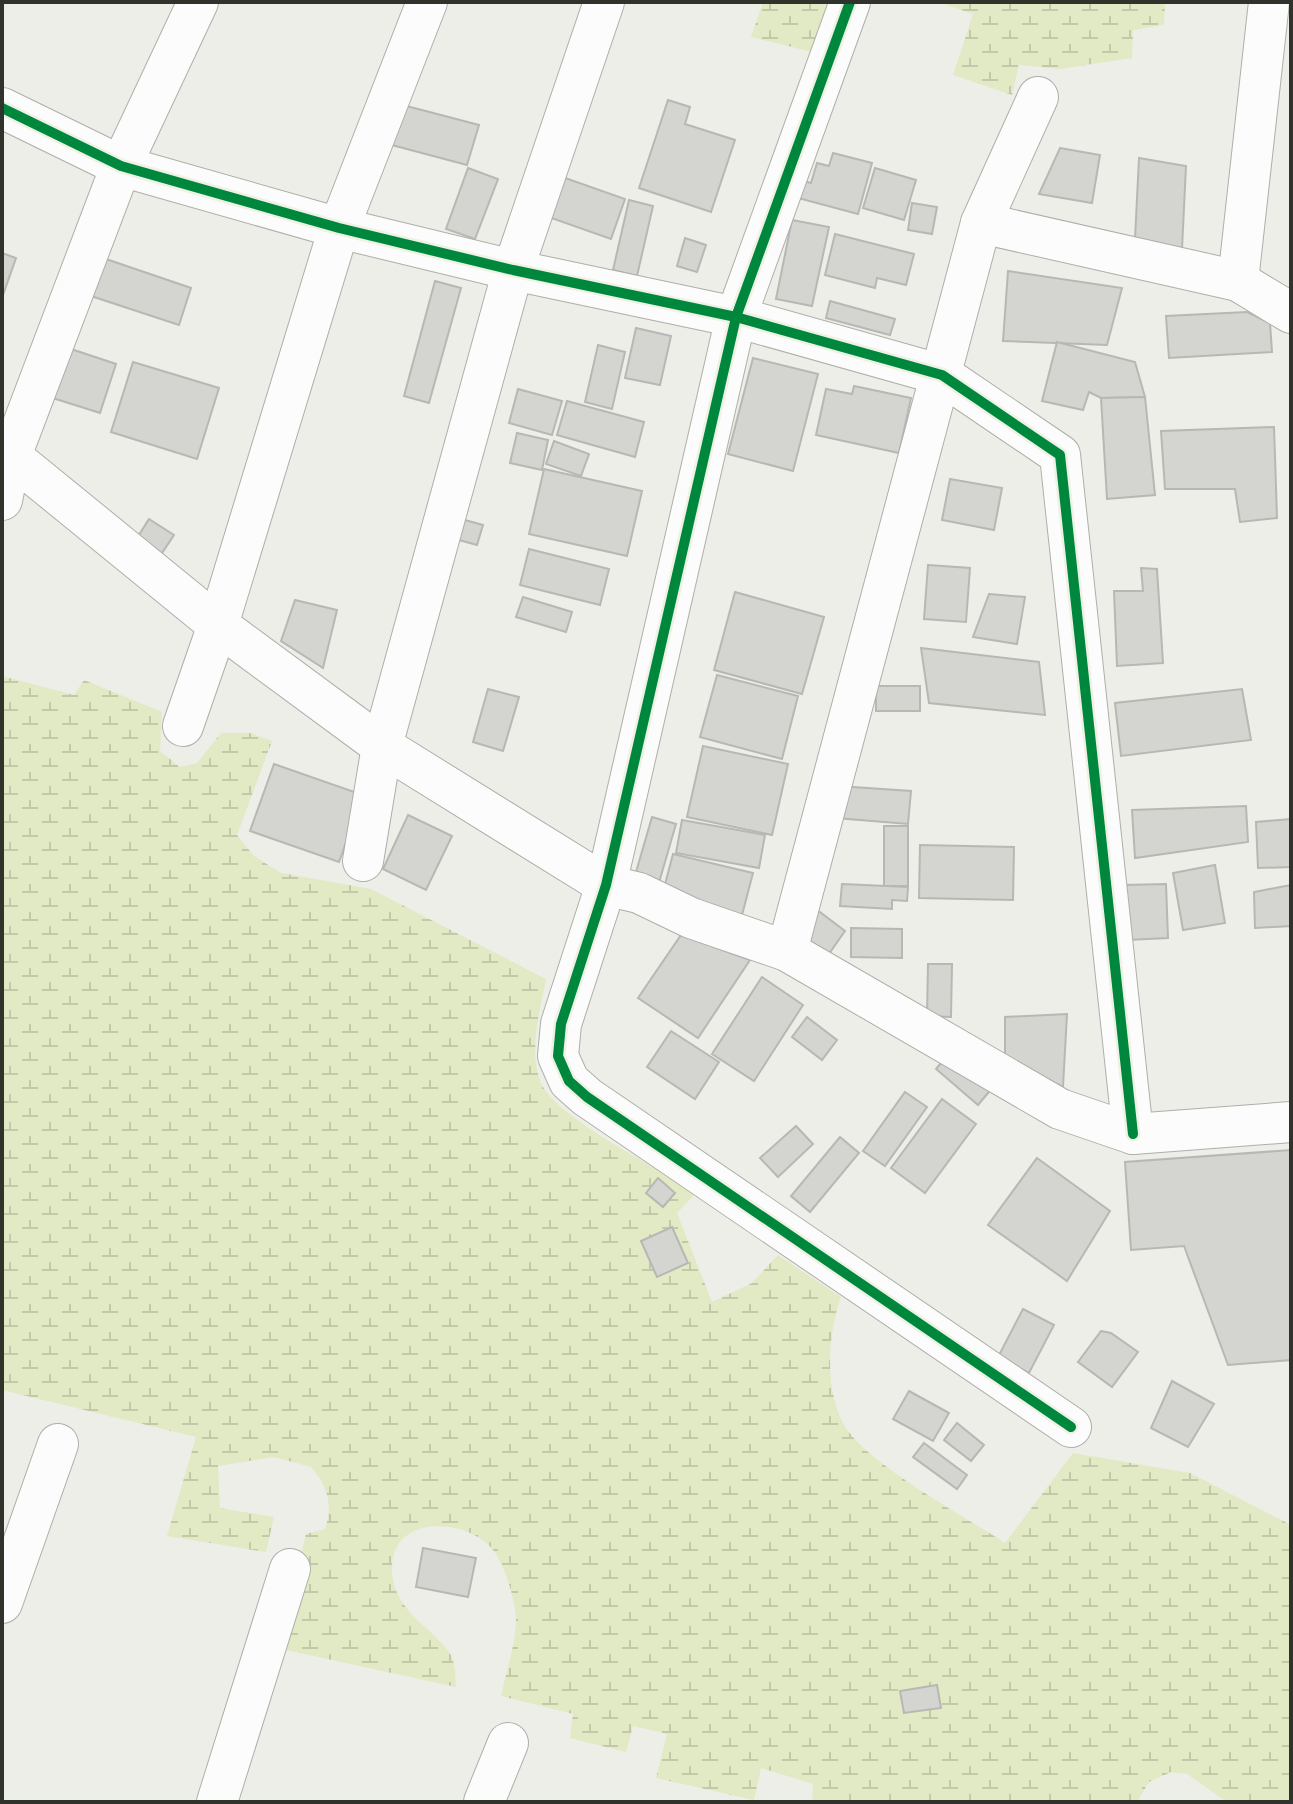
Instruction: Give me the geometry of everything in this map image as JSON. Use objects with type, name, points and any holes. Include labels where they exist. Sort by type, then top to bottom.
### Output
[{"type":"street","points":[[2,500],[6,453],[121,166],[198,2]]},
{"type":"street","points":[[183,726],[218,625],[339,228],[427,2]]},
{"type":"street","points":[[363,861],[382,746],[513,270],[604,2]]},
{"type":"street","points":[[850,2],[736,317],[606,885],[561,1024],[558,1056],[569,1081],[1071,1427]]},
{"type":"street","points":[[1238,281],[1269,2]]},
{"type":"street","points":[[787,951],[981,223],[1038,97]]},
{"type":"street","points":[[2,108],[121,166],[339,228],[513,270],[736,317],[942,375],[1060,455],[1133,1134]]},
{"type":"street","points":[[981,223],[1238,281],[1291,313]]},
{"type":"street","points":[[6,453],[218,625],[382,746],[606,885],[639,893],[691,918],[787,951],[1060,1109],[1133,1134],[1291,1122]]},
{"type":"street","points":[[2,1603],[10,1547],[58,1444]]},
{"type":"street","points":[[217,1802],[290,1569]]},
{"type":"street","points":[[484,1802],[508,1743]]},
{"type":"green space","points":[[763,2],[832,2],[816,53],[751,37]]},
{"type":"green space","points":[[938,2],[1165,2],[1164,25],[1133,30],[1132,58],[1060,69],[1019,65],[1012,95],[953,75],[973,14]]},
{"type":"green space","points":[[2,676],[74,695],[84,680],[162,712],[160,751],[180,767],[197,763],[221,733],[251,733],[272,741],[237,835],[254,856],[281,873],[371,889],[546,979],[536,1031],[535,1058],[541,1083],[550,1097],[587,1127],[697,1192],[677,1213],[712,1302],[752,1283],[778,1255],[841,1297],[833,1327],[830,1360],[837,1408],[854,1438],[916,1488],[1005,1543],[1073,1453],[1190,1473],[1291,1525],[1291,1802],[1227,1802],[1187,1774],[1171,1772],[1149,1782],[1137,1802],[812,1802],[813,1784],[761,1768],[754,1800],[656,1778],[667,1734],[633,1726],[626,1752],[570,1738],[573,1714],[501,1696],[516,1628],[512,1594],[496,1554],[471,1533],[454,1528],[436,1526],[419,1529],[405,1537],[395,1550],[392,1569],[398,1595],[405,1606],[451,1656],[456,1687],[277,1648],[306,1534],[325,1529],[329,1512],[327,1496],[311,1467],[274,1457],[218,1466],[220,1508],[274,1517],[266,1552],[167,1536],[196,1437],[2,1390]]},
{"type":"building","points":[[668,100],[690,107],[685,124],[735,140],[711,212],[639,188]]},
{"type":"building","points":[[399,104],[479,125],[467,165],[388,144]]},
{"type":"building","points":[[1060,148],[1100,155],[1092,203],[1039,194]]},
{"type":"building","points":[[833,153],[872,163],[858,214],[787,195],[792,178],[811,183],[817,163],[829,166]]},
{"type":"building","points":[[1139,158],[1186,166],[1182,249],[1135,239]]},
{"type":"building","points":[[468,168],[498,179],[475,239],[446,229]]},
{"type":"building","points":[[875,168],[916,180],[904,220],[863,208]]},
{"type":"building","points":[[551,173],[625,199],[611,239],[537,213]]},
{"type":"building","points":[[629,200],[653,206],[637,276],[613,270]]},
{"type":"building","points":[[912,203],[937,207],[932,234],[908,230]]},
{"type":"building","points":[[792,220],[829,227],[812,306],[776,299]]},
{"type":"building","points":[[835,234],[914,254],[906,285],[877,278],[875,288],[825,275]]},
{"type":"building","points":[[685,238],[706,245],[697,272],[677,266]]},
{"type":"building","points":[[2,253],[16,258],[2,298]]},
{"type":"building","points":[[103,258],[191,288],[179,325],[91,296]]},
{"type":"building","points":[[1008,271],[1122,288],[1107,345],[1003,341]]},
{"type":"building","points":[[435,281],[461,288],[429,403],[404,396]]},
{"type":"building","points":[[830,301],[895,319],[890,335],[826,318]]},
{"type":"building","points":[[1247,312],[1270,323],[1272,352],[1169,358],[1166,316]]},
{"type":"building","points":[[636,328],[671,336],[660,385],[625,378]]},
{"type":"building","points":[[1057,342],[1135,362],[1145,397],[1101,398],[1089,392],[1083,410],[1042,401]]},
{"type":"building","points":[[56,344],[116,364],[100,413],[40,394]]},
{"type":"building","points":[[598,345],[625,352],[612,409],[585,402]]},
{"type":"building","points":[[753,358],[818,374],[793,471],[728,454]]},
{"type":"building","points":[[133,362],[219,388],[197,459],[111,432]]},
{"type":"building","points":[[854,386],[911,398],[899,453],[816,435],[826,389],[852,394]]},
{"type":"building","points":[[518,389],[562,401],[552,435],[509,423]]},
{"type":"building","points":[[1145,397],[1155,495],[1107,499],[1101,398]]},
{"type":"building","points":[[567,401],[644,422],[635,457],[557,435]]},
{"type":"building","points":[[1274,427],[1277,518],[1240,522],[1235,489],[1165,489],[1161,431]]},
{"type":"building","points":[[517,433],[548,440],[542,470],[510,463]]},
{"type":"building","points":[[554,441],[589,454],[581,476],[546,464]]},
{"type":"building","points":[[544,469],[642,491],[627,556],[529,534]]},
{"type":"building","points":[[950,479],[1002,488],[994,530],[942,520]]},
{"type":"building","points":[[454,517],[483,525],[477,545],[448,537]]},
{"type":"building","points":[[149,519],[174,535],[156,562],[132,546]]},
{"type":"building","points":[[529,549],[609,569],[600,605],[520,585]]},
{"type":"building","points":[[928,565],[970,568],[966,622],[924,619]]},
{"type":"building","points":[[1141,568],[1157,569],[1163,663],[1117,666],[1114,591],[1143,591]]},
{"type":"building","points":[[735,592],[824,617],[802,694],[714,670]]},
{"type":"building","points":[[989,594],[1025,597],[1017,644],[973,637]]},
{"type":"building","points":[[523,597],[572,612],[566,632],[516,617]]},
{"type":"building","points":[[295,600],[337,610],[323,668],[281,641]]},
{"type":"building","points":[[921,648],[1039,662],[1045,715],[929,703]]},
{"type":"building","points":[[717,675],[798,696],[782,759],[700,737]]},
{"type":"building","points":[[876,686],[920,686],[920,711],[876,711]]},
{"type":"building","points":[[488,689],[519,697],[503,751],[473,742]]},
{"type":"building","points":[[1242,689],[1251,740],[1121,756],[1115,703]]},
{"type":"building","points":[[703,746],[788,764],[772,835],[687,817]]},
{"type":"building","points":[[274,764],[363,795],[339,862],[250,831]]},
{"type":"building","points":[[838,786],[911,791],[908,824],[836,818]]},
{"type":"building","points":[[1246,806],[1248,842],[1135,858],[1132,810]]},
{"type":"building","points":[[408,815],[452,836],[426,890],[383,869]]},
{"type":"building","points":[[652,817],[676,824],[658,886],[634,879]]},
{"type":"building","points":[[1291,819],[1291,867],[1258,868],[1256,822]]},
{"type":"building","points":[[682,820],[765,835],[759,868],[676,853]]},
{"type":"building","points":[[884,826],[908,826],[908,886],[884,886]]},
{"type":"building","points":[[920,845],[1014,847],[1013,900],[919,898]]},
{"type":"building","points":[[673,854],[753,873],[742,915],[662,896]]},
{"type":"building","points":[[1215,865],[1225,923],[1183,930],[1173,873]]},
{"type":"building","points":[[842,884],[908,887],[907,901],[892,900],[892,909],[840,906]]},
{"type":"building","points":[[1166,884],[1168,938],[1127,940],[1124,885]]},
{"type":"building","points":[[1291,885],[1291,926],[1255,928],[1254,892]]},
{"type":"building","points":[[808,903],[845,931],[826,958],[797,937]]},
{"type":"building","points":[[851,928],[902,929],[902,958],[851,957]]},
{"type":"building","points":[[681,935],[750,960],[698,1038],[638,998]]},
{"type":"building","points":[[928,964],[952,964],[951,1017],[927,1016]]},
{"type":"building","points":[[762,977],[803,1005],[754,1081],[712,1054]]},
{"type":"building","points":[[1067,1014],[1063,1087],[1005,1059],[1005,1017]]},
{"type":"building","points":[[807,1017],[837,1040],[822,1060],[792,1037]]},
{"type":"building","points":[[671,1031],[719,1062],[695,1099],[647,1067]]},
{"type":"building","points":[[951,1051],[993,1087],[978,1105],[936,1069]]},
{"type":"building","points":[[905,1092],[927,1107],[885,1166],[863,1151]]},
{"type":"building","points":[[942,1099],[976,1124],[925,1193],[891,1168]]},
{"type":"building","points":[[796,1126],[813,1144],[778,1177],[760,1158]]},
{"type":"building","points":[[840,1137],[859,1153],[810,1212],[791,1196]]},
{"type":"building","points":[[1291,1150],[1291,1360],[1228,1365],[1184,1246],[1131,1250],[1125,1162]]},
{"type":"building","points":[[1037,1158],[1110,1211],[1067,1281],[988,1225]]},
{"type":"building","points":[[658,1178],[675,1193],[663,1207],[646,1193]]},
{"type":"building","points":[[672,1227],[688,1263],[657,1277],[641,1241]]},
{"type":"building","points":[[1023,1309],[1054,1325],[1029,1373],[998,1357]]},
{"type":"building","points":[[1101,1331],[1111,1333],[1138,1352],[1112,1387],[1078,1362]]},
{"type":"building","points":[[1172,1381],[1214,1404],[1188,1447],[1151,1428]]},
{"type":"building","points":[[909,1391],[949,1413],[933,1441],[893,1419]]},
{"type":"building","points":[[957,1423],[984,1445],[971,1461],[944,1440]]},
{"type":"building","points":[[924,1443],[967,1475],[957,1489],[913,1457]]},
{"type":"building","points":[[423,1548],[476,1558],[468,1597],[416,1587]]},
{"type":"building","points":[[937,1685],[941,1708],[904,1713],[900,1691]]},
{"type":"cycle path","points":[[850,2],[736,317],[606,885],[561,1024],[558,1056],[569,1081],[587,1097],[1071,1427]]},
{"type":"cycle path","points":[[2,108],[121,166],[339,228],[513,270],[736,317],[942,375],[1060,455],[1133,1134]]}]
